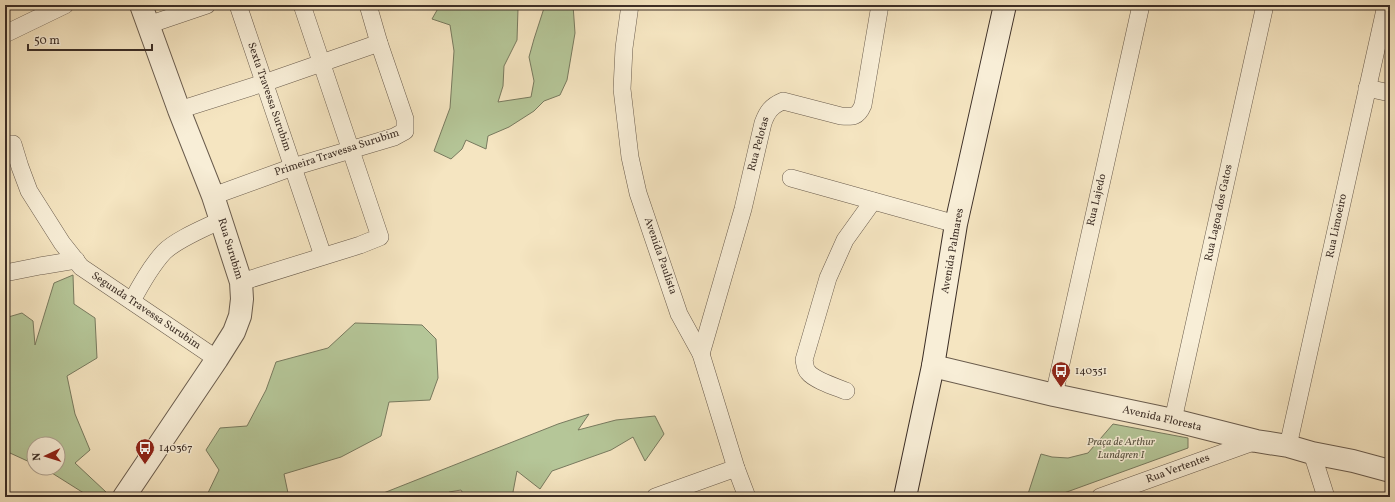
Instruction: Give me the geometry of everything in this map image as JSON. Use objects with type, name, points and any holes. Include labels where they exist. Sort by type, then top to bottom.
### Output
[{"type":"street","points":[[5,34],[65,5]]},
{"type":"street","name":"Rua Surubim","points":[[124,497],[218,359],[234,332],[240,316],[242,299],[241,282],[213,196],[140,5]]},
{"type":"street","points":[[148,25],[207,5]]},
{"type":"street","name":"Sexta Travessa Surubim","points":[[238,5],[323,256]]},
{"type":"street","points":[[241,282],[360,245],[380,237],[302,5]]},
{"type":"street","name":"Primeira Travessa Surubim","points":[[213,196],[293,167],[394,137],[405,131],[405,119],[379,43],[368,5]]},
{"type":"street","name":"Avenida Paulista","points":[[630,5],[624,48],[622,89],[630,157],[638,193],[679,314],[701,354],[736,468],[747,497]]},
{"type":"street","name":"Rua Pelotas","points":[[701,354],[743,209],[763,124],[768,112],[775,104],[782,101],[841,116],[850,117],[860,112],[863,105],[880,5]]},
{"type":"street","name":"Avenida Palmares","points":[[904,497],[934,366],[956,224],[1005,5]]},
{"type":"street","name":"Rua Lajedo","points":[[1054,395],[1141,5]]},
{"type":"street","name":"Rua Lagoa dos Gatos","points":[[1173,420],[1264,5]]},
{"type":"street","name":"Rua Limoeiro","points":[[1288,446],[1386,5]]},
{"type":"street","points":[[179,110],[321,64],[379,43]]},
{"type":"street","points":[[1367,88],[1390,93]]},
{"type":"street","name":"Segunda Travessa Surubim","points":[[13,144],[29,191],[62,243],[81,268],[218,359]]},
{"type":"street","points":[[791,178],[956,224]]},
{"type":"street","points":[[846,391],[815,378],[808,373],[805,368],[804,360],[828,278],[845,240],[873,202]]},
{"type":"street","points":[[132,301],[165,251],[174,244],[221,220]]},
{"type":"street","points":[[5,273],[76,260]]},
{"type":"street","name":"Avenida Floresta","points":[[934,366],[1054,395],[1173,420],[1256,441],[1288,446],[1390,471]]},
{"type":"street","name":"Rua Vertentes","points":[[1100,497],[1256,441]]},
{"type":"street","points":[[1312,453],[1326,497]]},
{"type":"street","points":[[655,497],[736,468]]},
{"type":"green space","points":[[440,5],[521,5],[518,9],[517,40],[504,66],[503,86],[498,102],[531,97],[534,81],[529,57],[545,5],[573,5],[575,33],[567,80],[560,95],[544,101],[534,111],[509,127],[488,136],[486,149],[466,140],[462,149],[451,159],[434,151],[450,108],[454,51],[450,25],[432,19]]},
{"type":"green space","points":[[73,275],[74,304],[95,318],[97,358],[67,376],[75,414],[90,450],[75,463],[106,492],[90,497],[57,476],[66,476],[66,436],[26,436],[26,460],[10,453],[5,464],[5,318],[22,313],[33,321],[35,345],[54,283]]},
{"type":"green space","points":[[355,323],[422,325],[436,339],[438,378],[430,400],[389,402],[381,436],[341,457],[284,474],[288,493],[278,497],[206,497],[219,470],[206,450],[220,428],[247,426],[266,390],[276,362],[328,348]]},
{"type":"green space","points":[[589,414],[578,430],[616,420],[655,416],[664,434],[645,461],[633,437],[611,450],[552,471],[540,489],[517,471],[513,492],[508,497],[465,497],[461,490],[449,492],[450,497],[296,497],[310,495],[381,494],[558,424]]},
{"type":"green space","name":"Praça de Arthur Lundgren I","points":[[1113,424],[1188,438],[1188,448],[1053,497],[1027,497],[1041,454],[1052,457],[1068,458],[1088,453]]},
{"type":"place","name":"140351","points":[[1061,388]]},
{"type":"place","name":"140367","points":[[145,465]]}]
